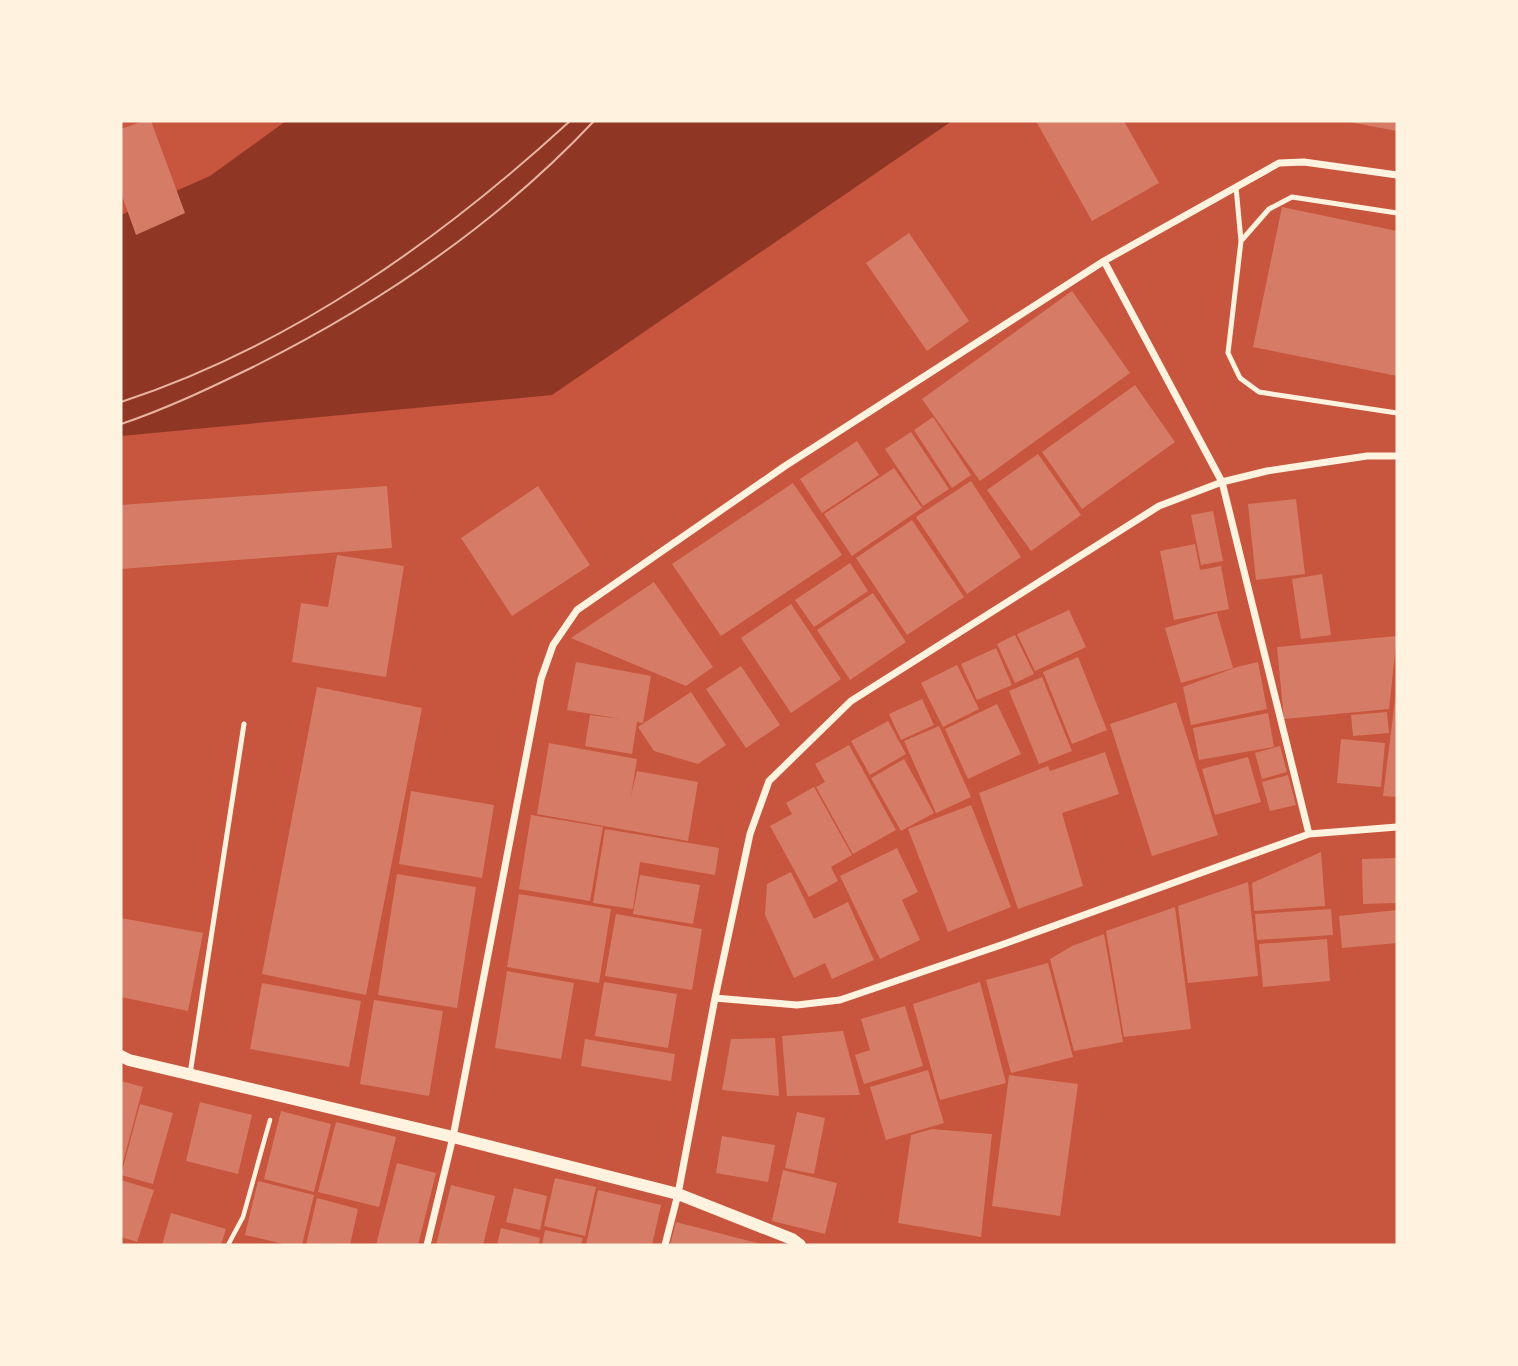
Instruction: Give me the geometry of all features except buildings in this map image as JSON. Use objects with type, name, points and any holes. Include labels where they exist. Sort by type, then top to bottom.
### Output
[{"type":"street","points":[[427,1245],[453,1137],[541,678],[553,645],[577,610],[785,466],[1104,261],[1279,163],[1304,162],[1397,175]]},
{"type":"street","points":[[1104,261],[1222,482],[1309,834]]},
{"type":"street","points":[[665,1245],[678,1194],[715,998],[750,834],[769,781],[851,701],[1159,506],[1222,482],[1268,471],[1367,456],[1397,456]]},
{"type":"street","points":[[715,998],[797,1005],[840,1000],[1001,946],[1309,834],[1397,827]]},
{"type":"street","points":[[121,1056],[678,1194],[800,1245]]},
{"type":"lane","points":[[1236,187],[1241,241],[1228,353],[1240,378],[1259,392],[1397,413]]},
{"type":"lane","points":[[1241,241],[1269,209],[1292,197],[1397,213]]},
{"type":"lane","points":[[190,1074],[244,724]]},
{"type":"path","points":[[228,1245],[243,1217],[277,1096]]},
{"type":"shaded area","points":[[286,121],[952,121],[552,395],[121,436],[121,215],[210,176]]},
{"type":"tram line","points":[[121,402],[184,379],[244,351],[360,286],[468,208],[570,121]]},
{"type":"tram line","points":[[121,424],[171,405],[253,367],[390,289],[434,259],[518,194],[594,121]]}]
